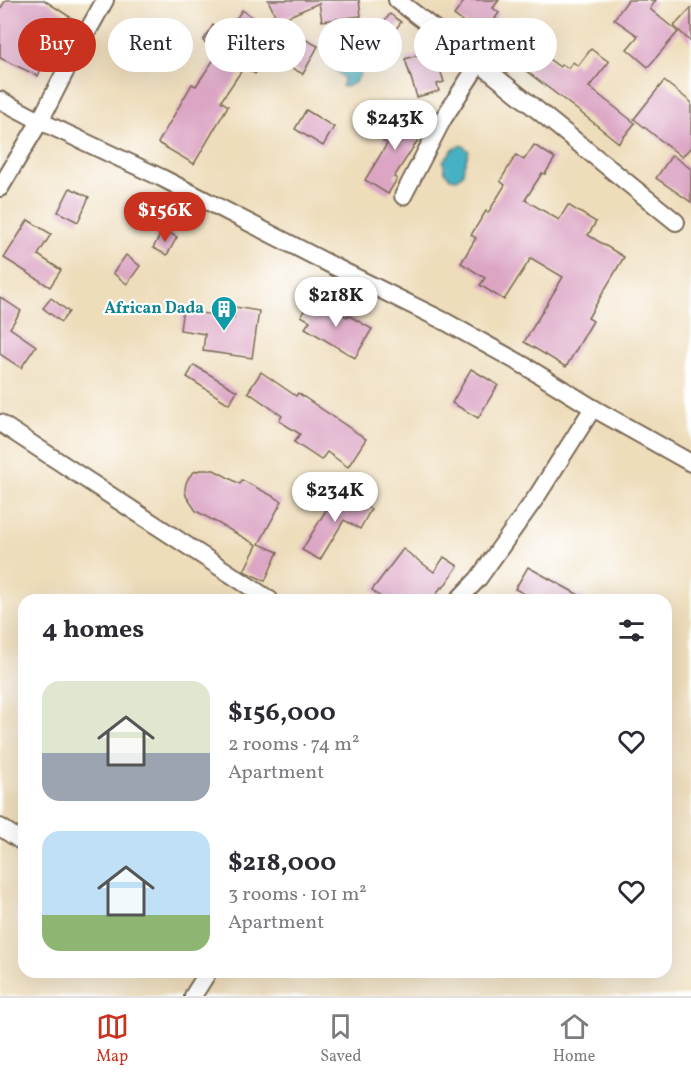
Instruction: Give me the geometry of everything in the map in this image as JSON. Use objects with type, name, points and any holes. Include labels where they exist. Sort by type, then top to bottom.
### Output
[{"type":"street","points":[[0,188],[40,121],[105,0]]},
{"type":"street","points":[[397,0],[420,18]]},
{"type":"street","points":[[402,196],[443,119],[473,72]]},
{"type":"street","points":[[490,72],[676,222]]},
{"type":"street","points":[[0,100],[162,178],[446,322],[691,463]]},
{"type":"street","points":[[464,594],[478,579],[537,496],[593,408]]},
{"type":"street","points":[[0,423],[261,594]]},
{"type":"street","points":[[0,827],[18,839]]},
{"type":"street","points":[[193,996],[204,978]]},
{"type":"water","points":[[338,72],[361,72],[357,80],[349,86],[343,87],[344,79]]},
{"type":"water","points":[[462,145],[469,151],[463,174],[457,179],[450,178],[445,172],[443,161],[454,148]]},
{"type":"building","points":[[6,0],[44,0],[71,18],[18,18],[18,67],[0,58],[0,9]]},
{"type":"building","points":[[268,0],[359,0],[361,16],[322,18],[319,3],[285,18],[277,18]]},
{"type":"building","points":[[465,0],[499,0],[493,8],[499,13],[495,18],[458,18],[454,15]]},
{"type":"building","points":[[628,0],[656,0],[650,9],[678,32],[648,67],[627,49],[638,36],[614,19]]},
{"type":"building","points":[[691,8],[691,42],[674,26]]},
{"type":"building","points":[[242,10],[254,18],[237,18]]},
{"type":"building","points":[[306,40],[318,46],[306,68]]},
{"type":"building","points":[[591,49],[609,62],[589,87],[635,123],[619,143],[528,72],[557,72],[557,65],[560,67],[562,64],[568,68],[573,62],[578,66]]},
{"type":"building","points":[[414,56],[414,72],[441,72],[444,82],[437,84],[439,91],[417,97],[405,59]]},
{"type":"building","points":[[205,72],[241,72],[221,101],[228,106],[194,164],[158,143],[192,84],[196,86]]},
{"type":"building","points":[[664,81],[691,102],[691,147],[682,157],[634,119]]},
{"type":"building","points":[[402,108],[420,120],[420,125],[413,137],[418,140],[394,177],[397,179],[388,194],[365,180],[387,144],[382,140]]},
{"type":"building","points":[[306,110],[334,127],[323,146],[295,129]]},
{"type":"building","points":[[534,145],[555,158],[545,174],[542,173],[525,200],[559,220],[568,205],[596,222],[588,235],[624,257],[588,318],[593,321],[566,367],[524,342],[563,277],[531,258],[504,300],[480,285],[485,278],[461,263],[476,238],[471,235],[505,185],[500,181],[516,155],[524,160]]},
{"type":"building","points":[[672,155],[691,169],[691,202],[656,178]]},
{"type":"building","points":[[70,188],[89,197],[78,222],[58,212]]},
{"type":"building","points":[[28,220],[51,234],[38,255],[61,270],[50,287],[4,258]]},
{"type":"building","points":[[163,230],[177,237],[167,255],[153,248]]},
{"type":"building","points":[[126,255],[140,266],[127,284],[113,273]]},
{"type":"building","points":[[0,297],[21,311],[10,328],[36,346],[21,368],[0,354]]},
{"type":"building","points":[[51,298],[69,312],[61,322],[43,308]]},
{"type":"building","points":[[309,302],[318,307],[321,302],[372,329],[355,358],[305,328],[310,321],[301,316]]},
{"type":"building","name":"African Dada","points":[[235,307],[259,311],[252,358],[203,351],[205,334],[180,330],[183,308],[234,318]]},
{"type":"building","points":[[194,365],[237,391],[229,404],[187,377]]},
{"type":"building","points":[[471,369],[498,385],[478,418],[452,403]]},
{"type":"building","points":[[261,372],[296,396],[298,393],[366,439],[348,467],[327,452],[321,460],[294,442],[300,434],[279,421],[282,416],[248,392]]},
{"type":"building","points":[[200,470],[214,470],[240,484],[242,480],[282,501],[259,544],[278,552],[265,581],[244,571],[257,545],[196,511],[186,496],[185,489],[189,477]]},
{"type":"building","points":[[338,490],[371,509],[360,529],[344,520],[320,560],[302,550]]},
{"type":"building","points":[[403,549],[434,572],[444,557],[458,566],[437,594],[377,594],[372,590]]},
{"type":"building","points":[[528,567],[577,594],[525,594],[515,589]]},
{"type":"place","name":"African Dada","points":[[224,332]]}]
